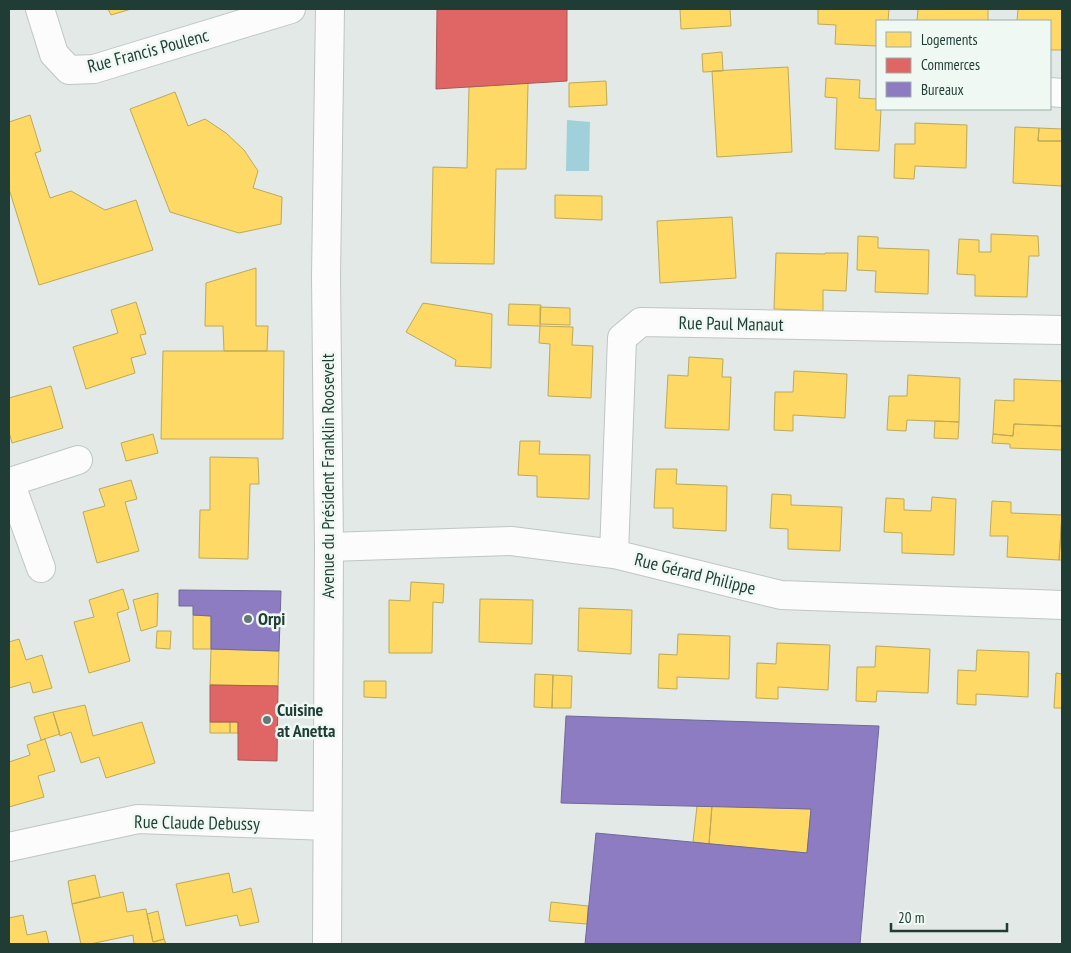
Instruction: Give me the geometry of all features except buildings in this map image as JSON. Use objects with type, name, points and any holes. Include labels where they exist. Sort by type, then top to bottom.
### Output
[{"type":"street","name":"Rue Francis Poulenc","points":[[40,9],[54,54],[69,70],[94,69],[291,9]]},
{"type":"street","name":"Avenue du Président Franklin Roosevelt","points":[[327,944],[329,547],[326,277],[330,9]]},
{"type":"street","name":"Rue Paul Manaut","points":[[614,554],[622,338],[641,322],[1062,330]]},
{"type":"street","points":[[41,568],[10,482],[78,460]]},
{"type":"street","name":"Rue Gérard Philippe","points":[[329,547],[511,541],[614,554],[781,595],[1062,605]]},
{"type":"street","name":"Rue Claude Debussy","points":[[9,847],[138,820],[327,826]]},
{"type":"water","points":[[567,120],[590,122],[589,171],[566,171]]},
{"type":"place","name":"Orpi","points":[[248,619]]},
{"type":"place","name":"Cuisine at Anetta","points":[[267,720]]}]
